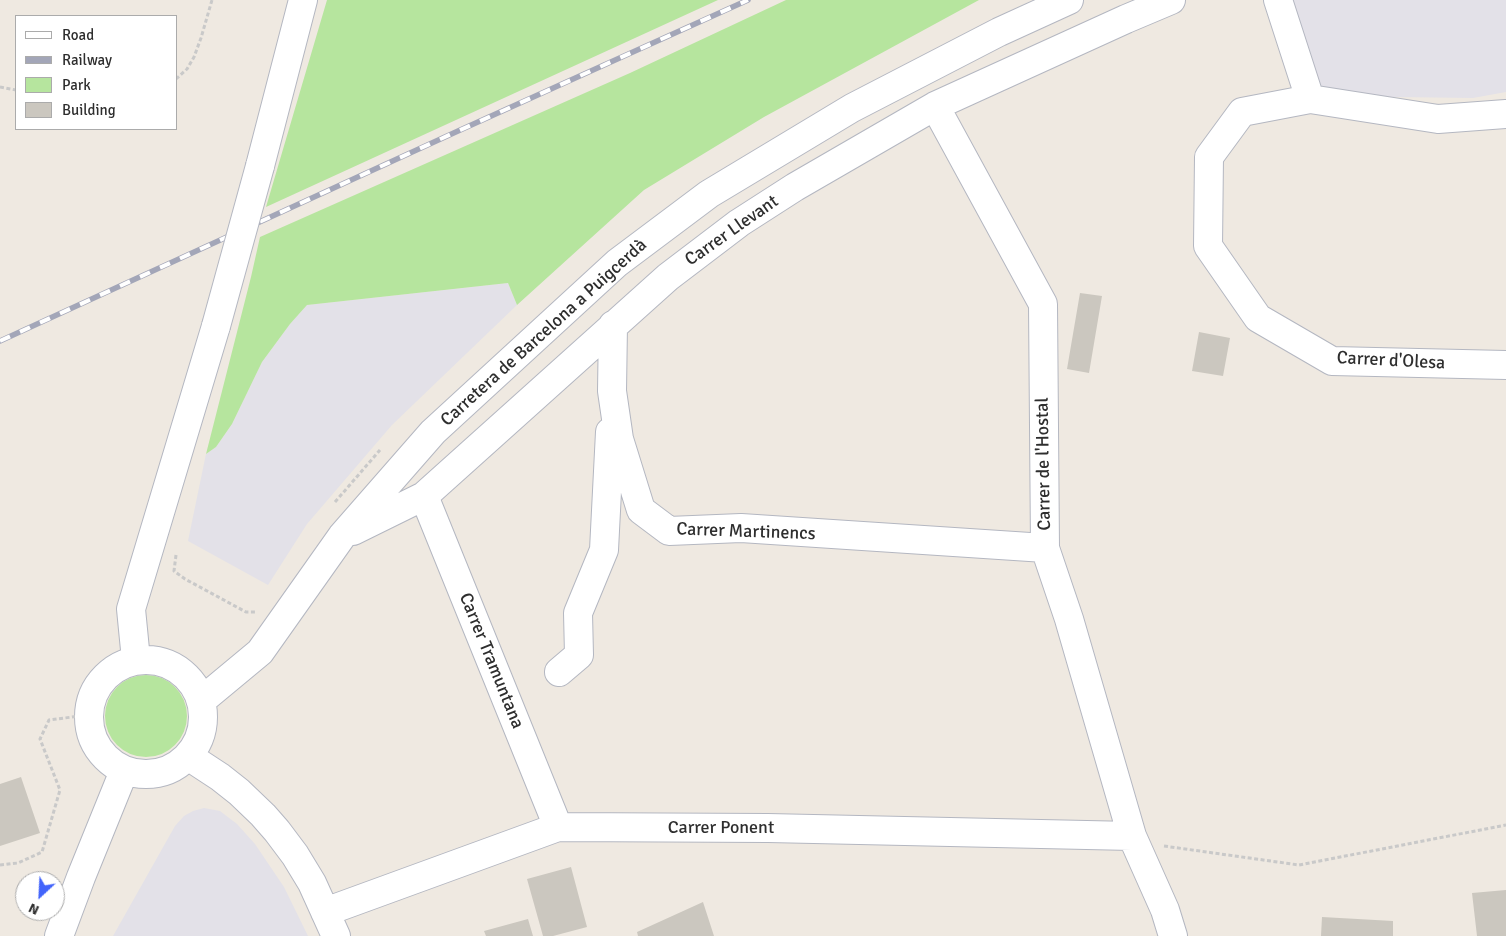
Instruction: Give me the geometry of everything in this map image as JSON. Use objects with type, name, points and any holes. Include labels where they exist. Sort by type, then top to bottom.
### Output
[{"type":"street","points":[[136,660],[130,608],[216,326],[303,0]]},
{"type":"street","name":"Carretera de Barcelona a Puigcerdà","points":[[201,701],[260,652],[342,536],[433,432],[617,262],[709,194],[852,108],[999,32],[1069,0]]},
{"type":"street","name":"Carrer Llevant","points":[[342,536],[424,496],[668,277],[739,223],[795,187],[935,106],[1126,18],[1171,0]]},
{"type":"street","points":[[1278,0],[1310,99]]},
{"type":"street","name":"Carrer d'Olesa","points":[[1506,114],[1438,119],[1310,99],[1242,112],[1209,157],[1208,246],[1258,318],[1332,361],[1506,365]]},
{"type":"street","name":"Carrer de l'Hostal","points":[[935,106],[1043,304],[1045,548],[1143,840],[1173,936]]},
{"type":"street","name":"Carrer Martinencs","points":[[613,325],[612,391],[619,439],[641,510],[669,531],[741,528],[1045,548]]},
{"type":"street","points":[[559,672],[579,655],[578,612],[604,550],[612,391]]},
{"type":"street","name":"Carrer Tramuntana","points":[[424,496],[558,827]]},
{"type":"street","points":[[136,660],[164,662],[176,668],[191,682],[201,701],[204,715],[202,730],[197,744],[175,768],[158,774],[141,775],[124,771],[109,762],[97,748],[90,732],[88,714],[91,699],[98,685],[108,673],[121,665],[136,660]]},
{"type":"street","points":[[188,756],[239,792],[277,831],[295,855],[312,883],[330,924]]},
{"type":"street","points":[[60,936],[81,877],[124,771]]},
{"type":"street","name":"Carrer Ponent","points":[[330,924],[558,827],[768,828],[1143,840]]},
{"type":"path","points":[[178,77],[187,69],[194,57],[212,0]]},
{"type":"path","points":[[0,87],[15,90]]},
{"type":"path","points":[[334,503],[385,445]]},
{"type":"path","points":[[176,552],[174,571],[185,579],[246,612],[256,612],[261,607]]},
{"type":"path","points":[[0,865],[18,863],[42,852],[60,790],[40,739],[49,720],[88,714]]},
{"type":"path","points":[[1143,840],[1299,865],[1506,825]]},
{"type":"shaded area","points":[[1275,0],[1506,0],[1506,92],[1473,98],[1314,96]]},
{"type":"shaded area","points":[[508,283],[517,305],[392,425],[307,524],[268,585],[188,541],[206,454],[216,447],[232,424],[262,362],[290,324],[307,305]]},
{"type":"shaded area","points":[[204,808],[220,811],[237,824],[255,844],[284,887],[308,936],[113,936],[175,826],[184,816]]},
{"type":"green space","points":[[327,0],[718,0],[266,207]]},
{"type":"green space","points":[[786,0],[979,0],[764,117],[644,190],[517,305],[508,283],[307,305],[290,324],[262,362],[232,424],[216,447],[206,454],[260,237],[630,73]]},
{"type":"green space","points":[[146,675],[162,678],[175,687],[184,700],[187,716],[184,732],[175,745],[162,754],[146,757],[130,754],[117,745],[108,732],[105,716],[108,700],[117,687],[130,678]]},
{"type":"building","points":[[1080,293],[1102,296],[1089,373],[1067,369]]},
{"type":"building","points":[[1199,332],[1230,338],[1223,376],[1192,371]]},
{"type":"building","points":[[21,777],[40,833],[0,846],[0,784]]},
{"type":"building","points":[[571,867],[587,927],[553,936],[543,936],[527,879]]},
{"type":"building","points":[[1506,890],[1506,936],[1477,936],[1472,893]]},
{"type":"building","points":[[703,902],[714,936],[638,936],[637,932]]},
{"type":"building","points":[[1322,917],[1393,921],[1393,936],[1321,936]]},
{"type":"building","points":[[528,919],[533,936],[486,936],[484,931]]},
{"type":"railway","points":[[0,341],[748,0]]}]
